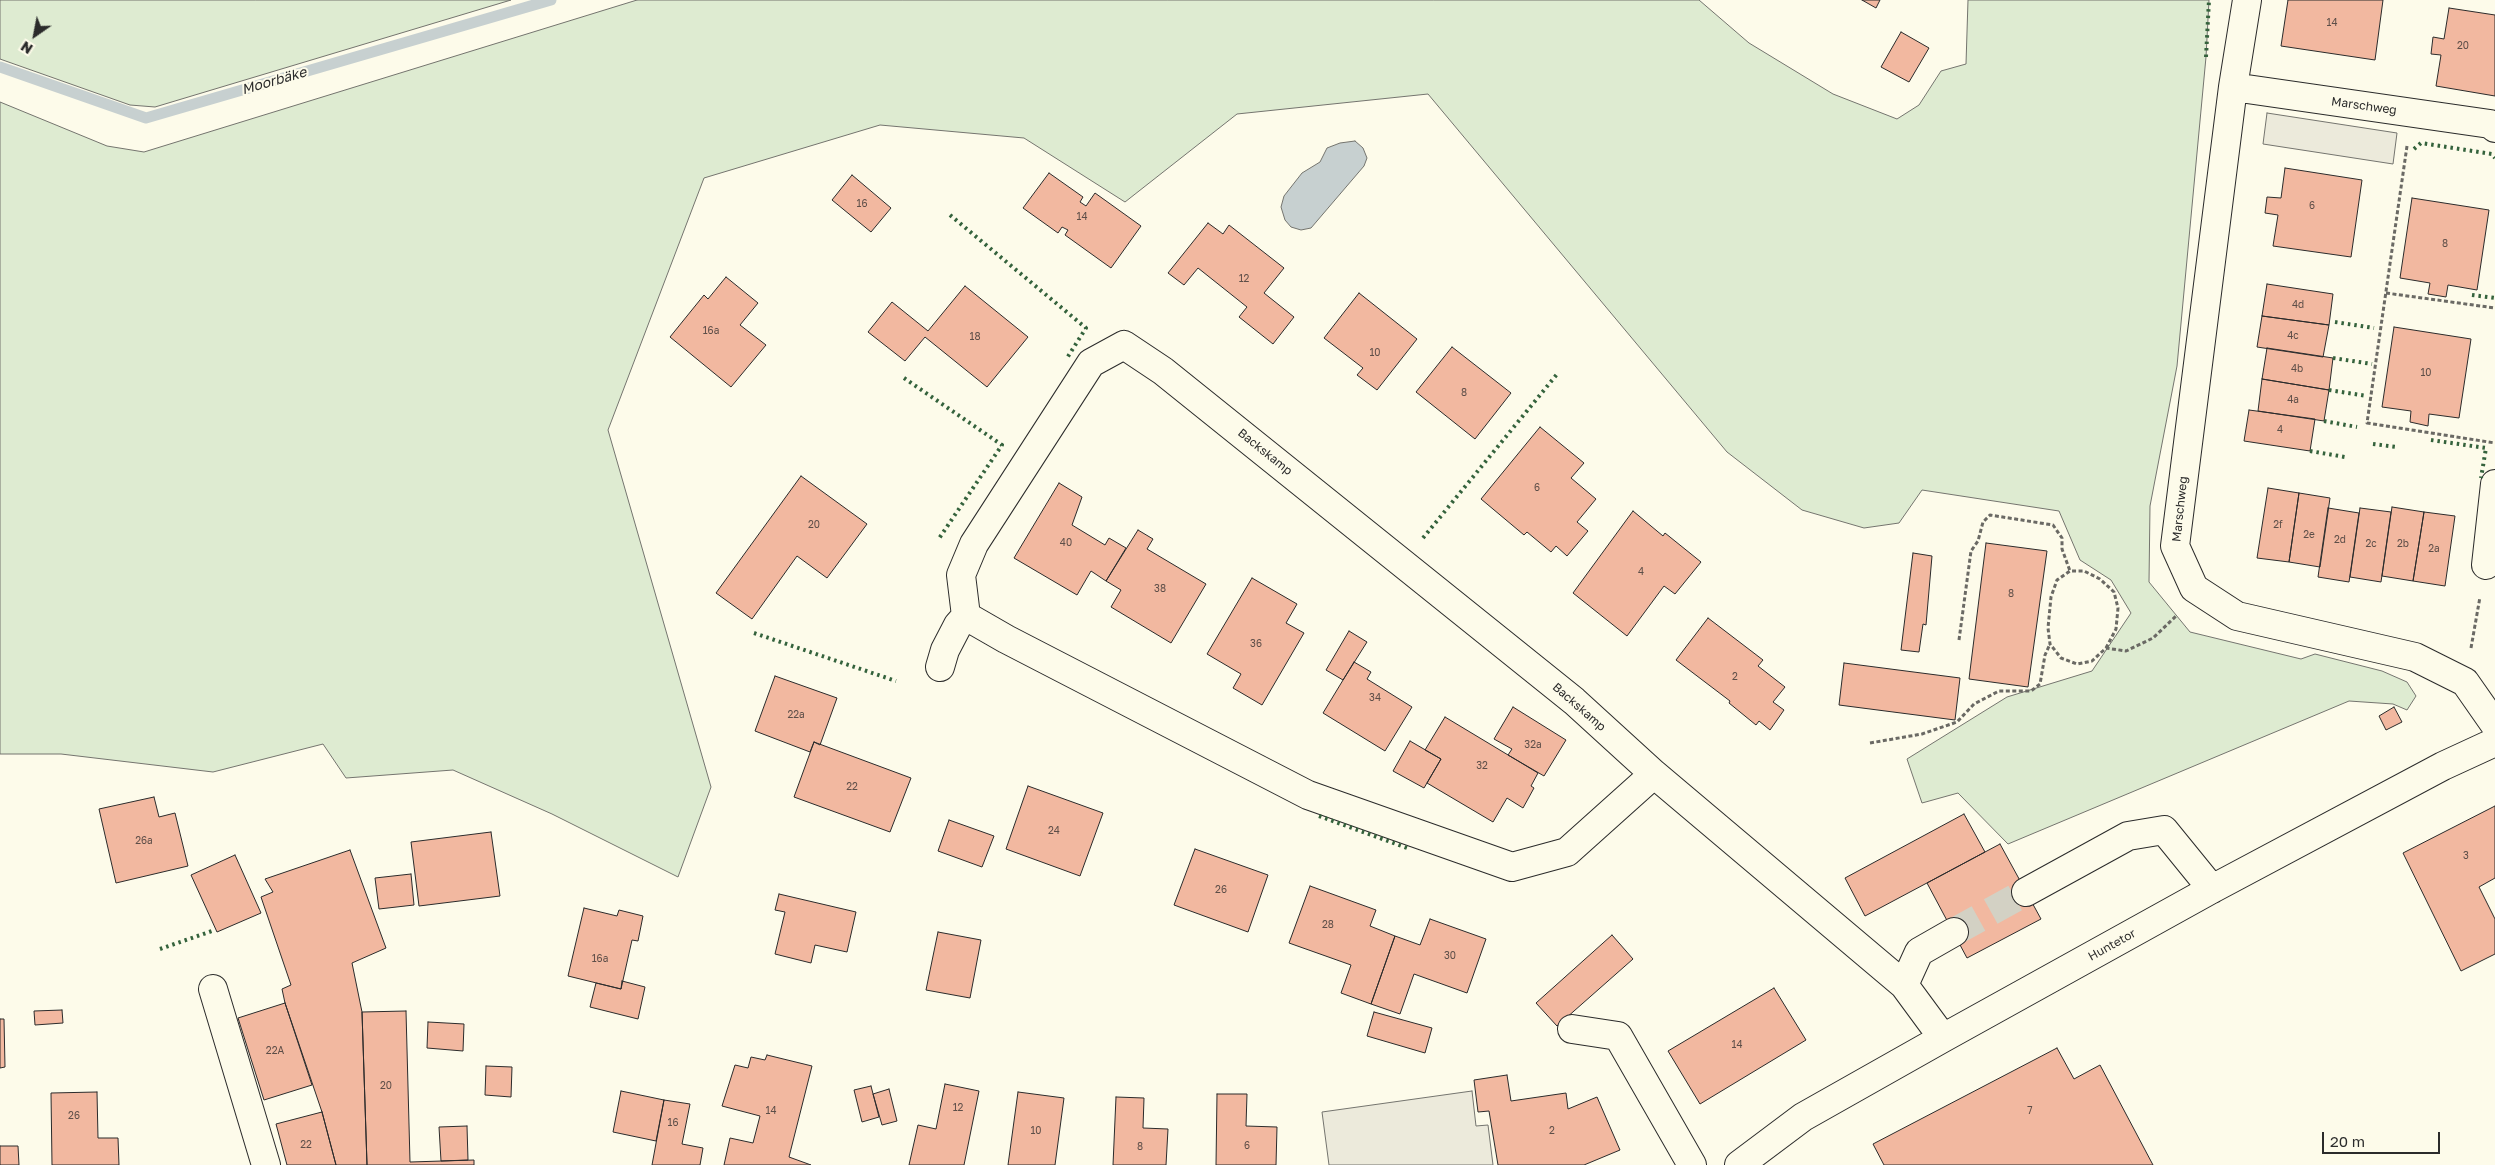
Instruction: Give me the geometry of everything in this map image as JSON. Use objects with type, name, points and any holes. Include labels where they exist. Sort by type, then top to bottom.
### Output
[{"type":"street","name":"Marschweg","points":[[2247,0],[2233,87],[2175,546],[2194,588],[2237,616],[2415,657],[2465,682],[2495,725]]},
{"type":"street","name":"Marschweg","points":[[2233,87],[2490,124],[2495,128]]},
{"type":"street","name":"Backskamp","points":[[966,616],[961,575],[974,544],[1091,364],[1124,345],[1163,370],[1574,702],[1654,774],[1904,985],[1943,1038]]},
{"type":"street","points":[[2486,565],[2495,484]]},
{"type":"street","points":[[940,668],[945,650],[958,624],[966,616],[1308,795],[1512,867],[1567,852],[1654,774]]},
{"type":"street","name":"Huntetor","points":[[1739,1165],[1804,1117],[1943,1038],[2212,889],[2443,766],[2495,742]]},
{"type":"street","points":[[2026,892],[2128,836],[2164,830],[2212,889]]},
{"type":"street","points":[[1904,985],[1919,952],[1954,932]]},
{"type":"street","points":[[213,990],[266,1165]]},
{"type":"street","points":[[1572,1029],[1618,1036],[1692,1165]]},
{"type":"path","points":[[2412,114],[2367,423],[2495,443]]},
{"type":"path","points":[[2386,293],[2495,308]]},
{"type":"path","points":[[1959,640],[1971,551],[1978,541],[1983,522],[1990,515],[2052,525],[2062,538],[2062,549],[2070,571]]},
{"type":"path","points":[[2465,682],[2486,565]]},
{"type":"path","points":[[2070,571],[2084,571],[2100,579],[2114,592],[2118,608],[2116,629],[2106,648],[2092,661],[2077,664],[2062,658],[2050,644],[2048,628],[2051,596],[2057,580],[2070,571]]},
{"type":"path","points":[[2106,648],[2126,651],[2153,638]]},
{"type":"path","points":[[1870,743],[1922,734],[1957,722],[1974,704],[1999,691],[2031,691],[2040,684],[2045,654],[2050,644]]},
{"type":"green space","points":[[0,0],[511,0],[155,107],[130,105],[0,59]]},
{"type":"green space","points":[[637,0],[1699,0],[1749,43],[1833,94],[1897,119],[1919,105],[1941,71],[1966,64],[1968,0],[2209,0],[2206,57],[2177,366],[2150,506],[2149,582],[2190,632],[2301,659],[2315,654],[2382,671],[2407,682],[2416,696],[2407,710],[2393,704],[2349,701],[2008,844],[1958,793],[1922,803],[1907,759],[2007,697],[2092,671],[2131,613],[2111,580],[2080,560],[2059,511],[1922,490],[1899,523],[1864,528],[1802,510],[1727,452],[1428,94],[1237,114],[1125,202],[1024,138],[880,125],[704,178],[608,430],[711,787],[678,877],[552,814],[453,770],[346,778],[323,744],[213,772],[61,754],[0,754],[0,102],[107,146],[144,152]]},
{"type":"shaded area","points":[[2267,113],[2397,133],[2393,164],[2263,144]]},
{"type":"shaded area","points":[[1355,141],[1363,148],[1367,158],[1364,166],[1311,228],[1301,230],[1291,227],[1285,220],[1281,207],[1284,196],[1302,173],[1320,162],[1327,148],[1340,143]]},
{"type":"shaded area","points":[[1472,1091],[1476,1126],[1488,1125],[1493,1165],[1329,1165],[1322,1112]]},
{"type":"building","points":[[1862,0],[1880,0],[1876,8]]},
{"type":"building","points":[[2288,0],[2383,0],[2375,60],[2281,46]]},
{"type":"building","points":[[2449,8],[2495,15],[2495,96],[2436,86],[2441,55],[2431,54],[2433,37],[2444,39]]},
{"type":"building","points":[[1901,32],[1929,48],[1909,82],[1881,67]]},
{"type":"building","points":[[2285,168],[2362,180],[2351,257],[2273,246],[2278,215],[2265,213],[2267,197],[2281,198]]},
{"type":"building","points":[[1049,173],[1083,197],[1080,202],[1086,206],[1095,193],[1141,226],[1111,268],[1065,235],[1068,230],[1062,227],[1058,233],[1023,208]]},
{"type":"building","points":[[852,175],[891,208],[871,232],[832,200]]},
{"type":"building","points":[[2412,198],[2489,210],[2477,290],[2448,285],[2446,297],[2428,294],[2430,283],[2400,278]]},
{"type":"building","points":[[1208,223],[1223,234],[1229,225],[1284,268],[1264,293],[1294,317],[1273,344],[1239,317],[1247,307],[1198,268],[1184,285],[1168,273]]},
{"type":"building","points":[[726,277],[758,303],[740,325],[766,345],[731,387],[670,337],[704,295],[708,299]]},
{"type":"building","points":[[2267,284],[2333,294],[2329,325],[2262,316]]},
{"type":"building","points":[[965,286],[1028,337],[987,387],[925,337],[905,361],[868,332],[892,302],[928,331]]},
{"type":"building","points":[[1359,293],[1417,339],[1377,390],[1357,375],[1363,368],[1324,338]]},
{"type":"building","points":[[2262,316],[2329,325],[2323,357],[2257,347]]},
{"type":"building","points":[[2394,327],[2471,339],[2459,418],[2429,414],[2428,426],[2410,422],[2411,411],[2382,407]]},
{"type":"building","points":[[1452,347],[1511,393],[1475,439],[1416,392]]},
{"type":"building","points":[[2267,348],[2333,358],[2329,390],[2262,379]]},
{"type":"building","points":[[2262,379],[2329,390],[2324,421],[2258,411]]},
{"type":"building","points":[[2249,410],[2315,419],[2310,451],[2244,441]]},
{"type":"building","points":[[1540,427],[1584,463],[1571,478],[1596,499],[1577,522],[1588,531],[1567,556],[1556,546],[1551,552],[1527,532],[1524,535],[1481,499]]},
{"type":"building","points":[[801,476],[867,524],[827,578],[797,556],[752,619],[716,593]]},
{"type":"building","points":[[1059,483],[1082,497],[1072,525],[1105,545],[1109,538],[1126,548],[1106,581],[1091,571],[1077,595],[1014,558]]},
{"type":"building","points":[[2268,488],[2299,493],[2289,562],[2257,558]]},
{"type":"building","points":[[2299,493],[2330,498],[2320,567],[2289,562]]},
{"type":"building","points":[[2392,507],[2424,512],[2413,581],[2382,576]]},
{"type":"building","points":[[2328,508],[2359,513],[2349,582],[2318,577]]},
{"type":"building","points":[[2360,508],[2391,512],[2381,582],[2350,577]]},
{"type":"building","points":[[1633,511],[1663,536],[1665,533],[1701,562],[1675,594],[1664,586],[1627,636],[1573,593]]},
{"type":"building","points":[[2424,512],[2455,516],[2445,586],[2413,581]]},
{"type":"building","points":[[1138,530],[1153,539],[1147,549],[1206,584],[1171,643],[1111,607],[1121,590],[1106,581]]},
{"type":"building","points":[[1986,543],[2047,551],[2028,687],[1969,679]]},
{"type":"building","points":[[1913,553],[1932,556],[1926,625],[1923,624],[1919,652],[1901,650]]},
{"type":"building","points":[[1252,578],[1297,604],[1286,623],[1304,633],[1262,705],[1233,688],[1241,674],[1207,654]]},
{"type":"building","points":[[1708,618],[1763,660],[1758,666],[1785,687],[1773,702],[1784,710],[1770,730],[1759,721],[1756,725],[1729,703],[1730,701],[1676,660]]},
{"type":"building","points":[[1349,631],[1367,642],[1343,680],[1326,670]]},
{"type":"building","points":[[1354,662],[1371,672],[1367,679],[1412,707],[1385,751],[1323,713]]},
{"type":"building","points":[[1844,663],[1960,678],[1955,720],[1839,705]]},
{"type":"building","points":[[775,676],[837,698],[820,745],[814,742],[810,752],[755,731]]},
{"type":"building","points":[[1513,707],[1566,740],[1544,776],[1508,755],[1512,749],[1494,739]]},
{"type":"building","points":[[2394,707],[2402,722],[2386,730],[2379,716]]},
{"type":"building","points":[[1445,717],[1538,773],[1531,786],[1534,788],[1523,808],[1507,798],[1493,822],[1427,783],[1441,759],[1425,750]]},
{"type":"building","points":[[1410,741],[1441,759],[1424,788],[1393,771]]},
{"type":"building","points":[[814,742],[911,778],[890,832],[794,797]]},
{"type":"building","points":[[1028,786],[1103,813],[1080,876],[1006,849]]},
{"type":"building","points":[[154,797],[159,817],[175,813],[188,866],[116,883],[99,809]]},
{"type":"building","points":[[2495,806],[2495,878],[2479,887],[2495,919],[2495,954],[2461,971],[2403,853]]},
{"type":"building","points":[[1964,814],[1985,852],[1865,916],[1845,878]]},
{"type":"building","points":[[949,820],[994,836],[982,867],[938,851]]},
{"type":"building","points":[[491,832],[500,896],[419,906],[411,842]]},
{"type":"building","points":[[2000,844],[2041,919],[1967,958],[1927,883]]},
{"type":"building","points":[[1195,849],[1268,875],[1248,932],[1174,905]]},
{"type":"building","points":[[350,850],[386,948],[352,963],[362,1012],[367,1165],[336,1165],[322,1112],[285,1003],[282,989],[291,985],[261,897],[273,892],[265,879]]},
{"type":"building","points":[[235,855],[261,913],[217,932],[191,875]]},
{"type":"building","points":[[411,874],[414,905],[379,909],[375,878]]},
{"type":"building","points":[[1310,886],[1376,910],[1370,926],[1395,936],[1371,1004],[1341,993],[1351,965],[1289,943]]},
{"type":"building","points":[[779,894],[856,912],[847,952],[815,945],[811,963],[775,954],[785,912],[775,910]]},
{"type":"building","points":[[584,908],[617,916],[619,910],[643,916],[638,941],[632,940],[621,989],[568,976]]},
{"type":"building","points":[[1430,919],[1486,939],[1467,993],[1414,974],[1400,1014],[1371,1004],[1395,936],[1420,945]]},
{"type":"building","points":[[938,932],[981,940],[970,998],[926,990]]},
{"type":"building","points":[[1612,935],[1633,959],[1557,1026],[1536,1003]]},
{"type":"building","points":[[622,981],[645,987],[638,1019],[590,1007],[596,983],[621,989]]},
{"type":"building","points":[[1774,988],[1806,1040],[1700,1104],[1668,1051]]},
{"type":"building","points":[[285,1003],[312,1085],[264,1100],[238,1018]]},
{"type":"building","points":[[62,1010],[63,1023],[35,1025],[34,1011]]},
{"type":"building","points":[[406,1011],[410,1162],[474,1160],[474,1165],[367,1165],[362,1012]]},
{"type":"building","points":[[1374,1012],[1432,1028],[1425,1053],[1367,1036]]},
{"type":"building","points":[[0,1019],[4,1019],[5,1067],[0,1068]]},
{"type":"building","points":[[428,1022],[464,1024],[463,1051],[427,1048]]},
{"type":"building","points":[[2057,1048],[2074,1079],[2100,1065],[2153,1165],[1884,1165],[1873,1144]]},
{"type":"building","points":[[767,1055],[812,1066],[789,1157],[811,1165],[724,1165],[730,1138],[753,1143],[760,1116],[722,1106],[735,1065],[748,1068],[751,1057],[765,1060]]},
{"type":"building","points":[[486,1066],[512,1067],[511,1097],[485,1095]]},
{"type":"building","points":[[1507,1075],[1511,1101],[1566,1093],[1568,1109],[1597,1097],[1620,1150],[1584,1165],[1498,1165],[1489,1111],[1478,1112],[1474,1080]]},
{"type":"building","points":[[945,1084],[979,1091],[964,1165],[909,1165],[918,1125],[936,1129]]},
{"type":"building","points":[[871,1086],[879,1117],[862,1122],[854,1090]]},
{"type":"building","points":[[889,1089],[897,1121],[882,1125],[873,1094]]},
{"type":"building","points":[[621,1091],[664,1100],[656,1141],[613,1132]]},
{"type":"building","points":[[97,1092],[98,1138],[118,1138],[119,1165],[52,1165],[51,1093]]},
{"type":"building","points":[[1018,1092],[1064,1098],[1055,1165],[1008,1165]]},
{"type":"building","points":[[1217,1094],[1247,1094],[1246,1126],[1277,1127],[1276,1165],[1216,1165]]},
{"type":"building","points":[[1116,1097],[1144,1098],[1143,1128],[1168,1129],[1166,1165],[1113,1165]]},
{"type":"building","points":[[664,1100],[690,1104],[682,1144],[703,1148],[700,1165],[652,1165]]},
{"type":"building","points":[[322,1112],[336,1165],[287,1165],[276,1124]]},
{"type":"building","points":[[467,1126],[468,1160],[441,1161],[439,1127]]},
{"type":"building","points":[[0,1146],[18,1146],[19,1165],[0,1165]]},
{"type":"waterway","name":"Moorbäke","points":[[0,67],[146,118],[551,0]]},
{"type":"tunnel","points":[[1954,932],[2026,892]]},
{"type":"hedge","points":[[2206,57],[2209,0]]},
{"type":"hedge","points":[[2414,149],[2421,143],[2492,154],[2495,158]]},
{"type":"hedge","points":[[950,215],[1086,328],[1067,358]]},
{"type":"hedge","points":[[2472,295],[2495,298]]},
{"type":"hedge","points":[[2335,322],[2374,328]]},
{"type":"hedge","points":[[2333,358],[2372,364]]},
{"type":"hedge","points":[[1423,538],[1558,373]]},
{"type":"hedge","points":[[904,378],[1002,445],[938,540]]},
{"type":"hedge","points":[[2329,390],[2367,396]]},
{"type":"hedge","points":[[2324,421],[2357,427]]},
{"type":"hedge","points":[[2431,440],[2486,448],[2481,478]]},
{"type":"hedge","points":[[2373,444],[2397,447]]},
{"type":"hedge","points":[[2310,451],[2345,457]]},
{"type":"hedge","points":[[754,633],[896,681]]},
{"type":"hedge","points":[[1319,816],[1410,849]]},
{"type":"hedge","points":[[160,949],[212,931]]}]
